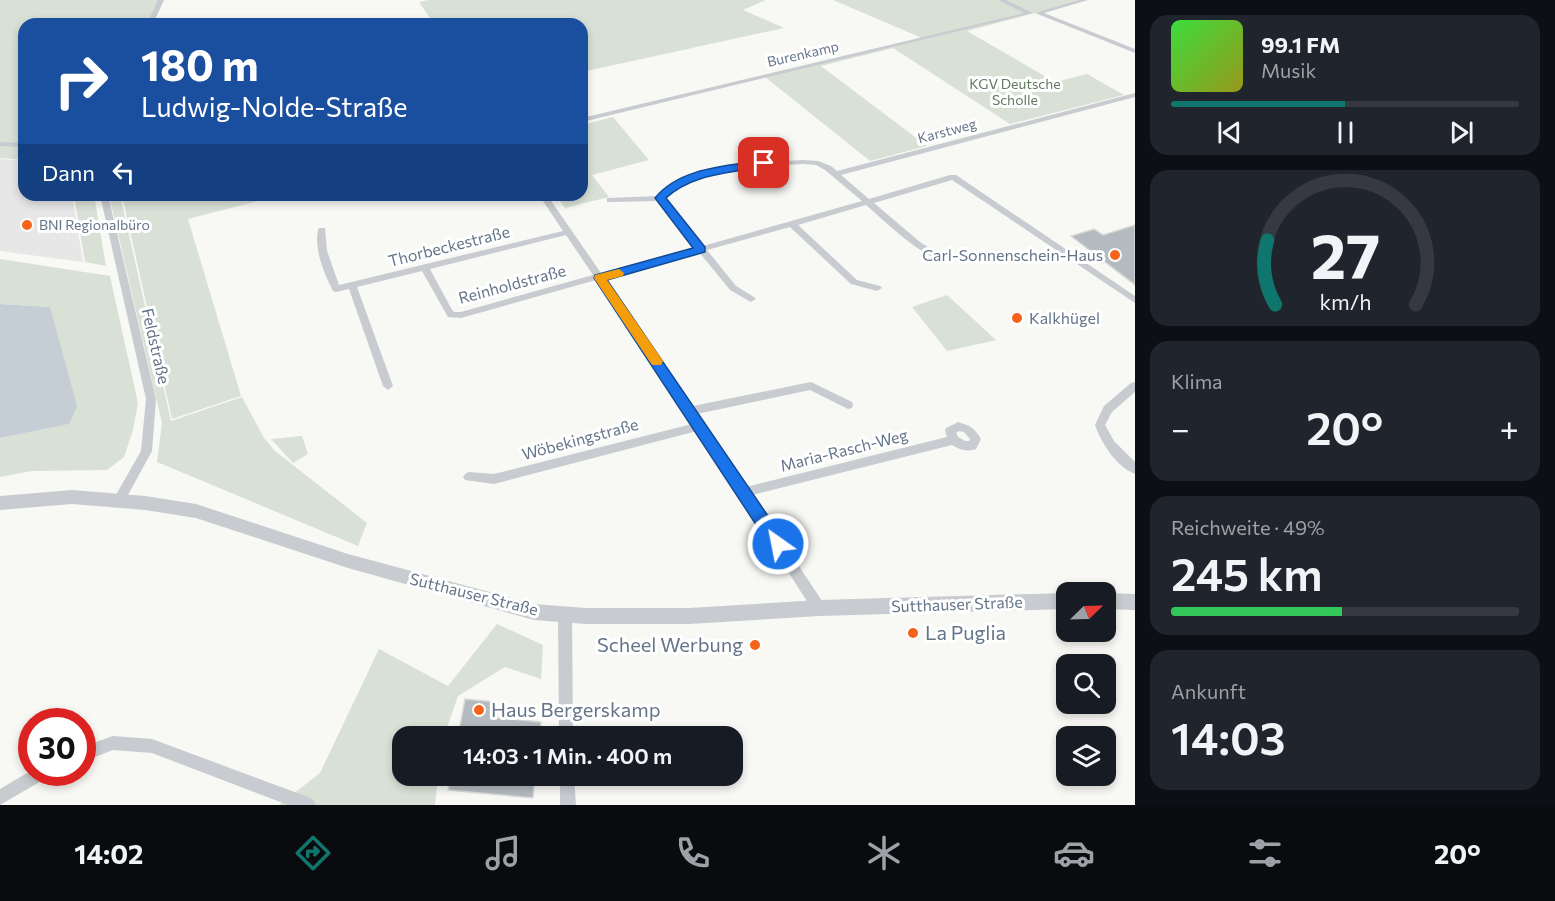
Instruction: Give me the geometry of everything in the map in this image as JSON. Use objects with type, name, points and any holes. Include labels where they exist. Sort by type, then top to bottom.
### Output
[{"type":"street","points":[[152,18],[161,0]]},
{"type":"street","name":"Burenkamp","points":[[588,119],[1030,13],[1001,0]]},
{"type":"street","points":[[1085,0],[1038,13],[1135,51]]},
{"type":"street","name":"Karstweg","points":[[836,174],[1135,95]]},
{"type":"street","points":[[0,144],[18,145]]},
{"type":"street","points":[[610,200],[660,198],[671,188],[692,177],[733,166],[764,163],[818,163],[836,174],[917,244],[936,256]]},
{"type":"street","name":"Reinholdstraße","points":[[424,267],[451,315],[461,315],[701,250],[953,177],[1135,300]]},
{"type":"street","points":[[660,198],[733,288],[751,299]]},
{"type":"street","name":"Feldstraße","points":[[105,201],[151,399],[146,451],[119,500]]},
{"type":"street","points":[[547,201],[690,411],[819,608]]},
{"type":"street","points":[[792,224],[854,282],[877,288]]},
{"type":"street","name":"Thorbeckestraße","points":[[322,230],[320,236],[322,247],[336,289],[569,232]]},
{"type":"street","points":[[352,285],[388,386]]},
{"type":"street","points":[[690,411],[811,386],[848,405]]},
{"type":"street","points":[[1135,386],[1108,409],[1100,425],[1104,437],[1116,454],[1135,469]]},
{"type":"street","name":"Wöbekingstraße","points":[[469,477],[494,479],[700,426]]},
{"type":"street","name":"Maria-Rasch-Weg","points":[[744,492],[952,440]]},
{"type":"street","name":"Sutthauser Straße","points":[[0,503],[72,498],[119,500],[196,512],[348,561],[496,603],[534,612],[565,615],[689,616],[819,608],[1056,601]]},
{"type":"street","points":[[1116,601],[1135,602]]},
{"type":"street","points":[[565,615],[566,726]]},
{"type":"street","points":[[96,750],[113,743],[152,746],[308,805]]},
{"type":"street","points":[[0,798],[20,786]]},
{"type":"street","points":[[568,786],[570,805]]},
{"type":"shaded area","points":[[0,159],[18,160],[18,201],[73,201],[83,262],[0,251]]},
{"type":"shaded area","points":[[0,304],[50,307],[77,406],[69,424],[0,438]]},
{"type":"green space","points":[[0,0],[162,0],[153,18],[18,18],[18,160],[0,158]]},
{"type":"green space","points":[[428,0],[766,0],[743,10],[784,28],[588,71],[588,18],[430,18],[419,2]]},
{"type":"green space","name":"KGV Deutsche Scholle","points":[[833,0],[1084,0],[967,31],[1055,82],[1087,74],[1124,95],[1010,124],[893,48],[821,66],[927,146],[870,161],[765,77],[922,38]]},
{"type":"green space","points":[[613,117],[649,160],[592,175],[609,197],[565,208],[560,201],[588,201],[588,123]]},
{"type":"green space","points":[[75,201],[95,201],[106,266],[85,262]]},
{"type":"green space","points":[[110,201],[121,201],[171,421],[242,397],[264,438],[275,451],[367,523],[358,546],[157,462],[162,423]]},
{"type":"green space","points":[[123,201],[258,201],[188,219],[241,396],[172,419]]},
{"type":"green space","points":[[0,259],[110,276],[138,403],[133,430],[124,457],[107,470],[32,471],[0,477],[0,438],[68,424],[50,307],[0,304]]},
{"type":"green space","points":[[947,295],[997,340],[947,351],[912,307]]},
{"type":"green space","points":[[302,436],[308,454],[293,463],[271,439]]},
{"type":"green space","points":[[497,624],[543,645],[541,679],[505,667],[458,696],[448,726],[392,726],[392,786],[437,786],[435,805],[279,805],[320,773],[379,649],[448,686]]},
{"type":"building","name":"Carl-Sonnenschein-Haus","points":[[1135,225],[1135,285],[1071,236],[1094,229],[1103,235]]},
{"type":"building","points":[[465,699],[496,702],[494,717],[541,722],[541,726],[460,726]]},
{"type":"building","points":[[449,786],[534,786],[533,798],[448,790]]},
{"type":"slow traffic","points":[[619,273],[600,278],[657,361]]},
{"type":"place","name":"BNI Regionalbüro","points":[[27,225]]},
{"type":"place","name":"Carl-Sonnenschein-Haus","points":[[1115,255]]},
{"type":"place","name":"Kalkhügel","points":[[1017,318]]},
{"type":"place","name":"La Puglia","points":[[913,633]]},
{"type":"place","name":"Scheel Werbung","points":[[755,645]]},
{"type":"place","name":"Haus Bergerskamp","points":[[479,710]]},
{"type":"route","points":[[764,163],[705,172],[671,188],[660,198],[701,250],[600,278],[778,544]]}]
